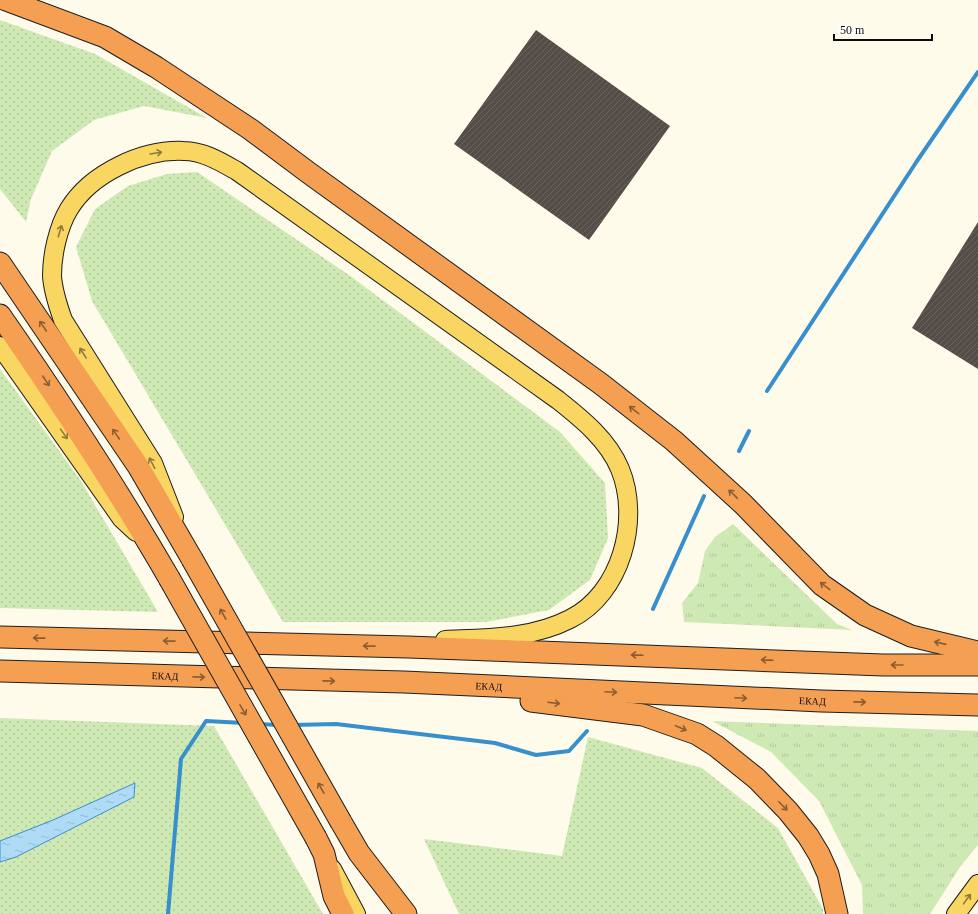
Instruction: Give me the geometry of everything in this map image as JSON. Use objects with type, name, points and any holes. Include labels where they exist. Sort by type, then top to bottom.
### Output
[{"type":"highway","points":[[6,0],[105,38],[156,67],[250,129],[322,183],[601,384],[674,441],[743,504],[822,585],[865,615],[911,636],[978,652]]},
{"type":"highway","points":[[0,263],[138,466],[181,538],[359,853],[406,914]]},
{"type":"highway","points":[[0,314],[51,389],[169,578],[320,846],[334,896],[343,914]]},
{"type":"highway","points":[[0,636],[408,647],[883,665],[978,664]]},
{"type":"highway","name":"ЕКАД","points":[[0,671],[118,676],[404,682],[813,701],[978,705]]},
{"type":"highway","points":[[0,685],[63,682],[118,676]]},
{"type":"highway","points":[[404,682],[458,692],[643,715],[697,734],[736,761],[757,779],[788,811],[808,836],[828,874],[837,914]]},
{"type":"main road","points":[[181,538],[169,500],[153,463],[63,320],[55,296],[52,276],[62,223],[69,209],[78,197],[102,175],[114,168],[143,156],[185,150],[215,158],[237,171],[558,400],[600,438],[612,453],[620,469],[628,502],[628,539],[616,569],[598,597],[586,610],[570,619],[528,634],[508,637],[423,642],[408,647]]},
{"type":"main road","points":[[0,346],[122,519],[149,544]]},
{"type":"main road","points":[[320,846],[356,914]]},
{"type":"main road","points":[[359,853],[395,914]]},
{"type":"main road","points":[[956,914],[978,884]]},
{"type":"green space","points":[[0,20],[95,54],[207,118],[144,106],[94,120],[52,151],[31,199],[26,222],[0,189]]},
{"type":"green space","points":[[197,172],[349,275],[560,432],[605,483],[608,538],[590,580],[549,610],[486,622],[283,622],[92,301],[76,247],[95,209],[128,186],[167,174]]},
{"type":"green space","points":[[0,369],[81,481],[158,612],[0,608]]},
{"type":"green space","points":[[733,524],[837,624],[852,630],[684,622],[682,603],[698,583],[705,551],[715,537]]},
{"type":"green space","points":[[0,718],[214,726],[323,914],[0,914]]},
{"type":"green space","points":[[712,721],[978,731],[978,845],[960,867],[930,914],[863,914],[862,885],[819,801],[771,752]]},
{"type":"green space","points":[[588,737],[702,768],[778,828],[823,909],[823,914],[459,914],[424,839],[562,856]]},
{"type":"water","points":[[135,783],[134,797],[16,857],[0,862],[0,841],[53,820]]},
{"type":"building","points":[[536,30],[670,126],[589,240],[454,144]]},
{"type":"building","points":[[978,222],[978,369],[912,328]]},
{"type":"waterway","points":[[767,391],[917,161],[978,72]]},
{"type":"waterway","points":[[739,451],[749,431]]},
{"type":"waterway","points":[[653,609],[704,496]]},
{"type":"waterway","points":[[168,914],[181,759],[206,721],[244,723]]},
{"type":"waterway","points":[[259,724],[278,725]]},
{"type":"waterway","points":[[293,725],[336,724],[495,743],[536,755],[569,751],[587,731]]}]
